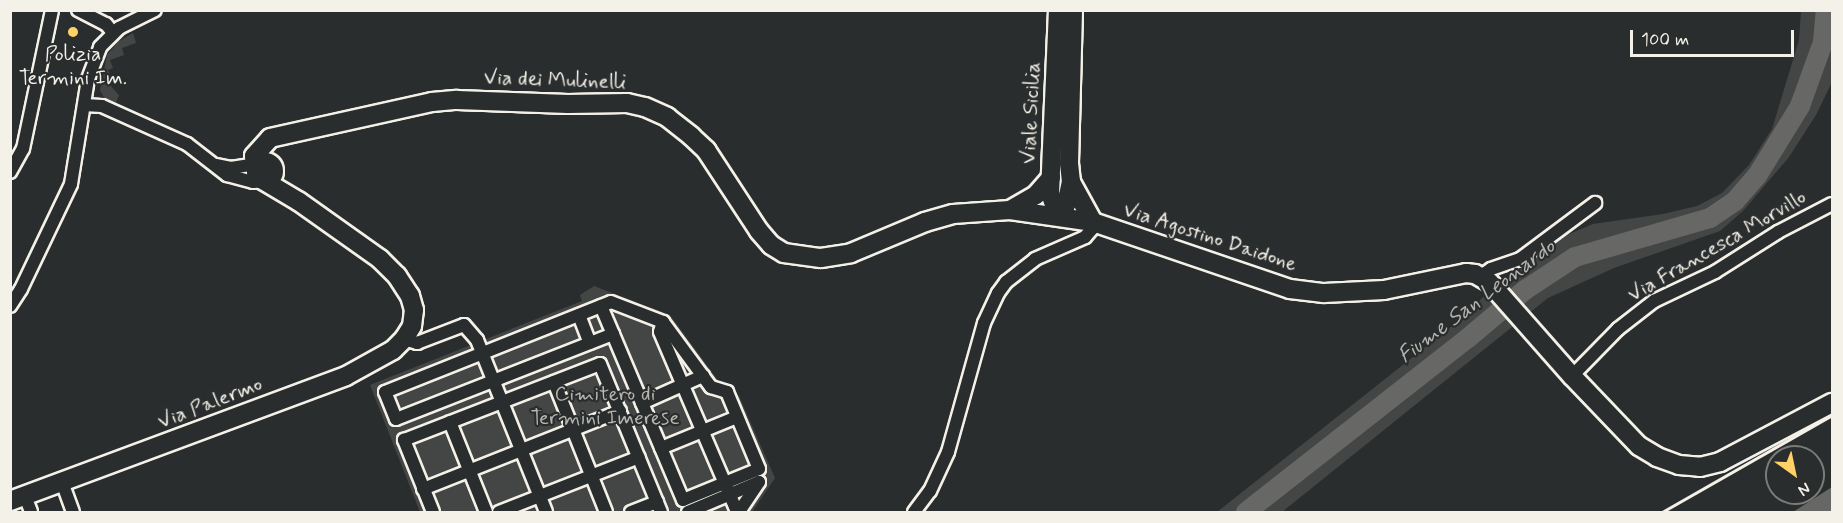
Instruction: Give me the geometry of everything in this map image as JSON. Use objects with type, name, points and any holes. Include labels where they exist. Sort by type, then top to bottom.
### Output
[{"type":"street","points":[[10,172],[23,149],[52,10]]},
{"type":"street","points":[[78,10],[106,24],[113,33]]},
{"type":"street","points":[[10,306],[21,289],[71,184],[90,68],[100,47],[113,33],[136,15],[155,10]]},
{"type":"street","name":"Viale Sicilia","points":[[1058,10],[1050,192],[1058,216]]},
{"type":"street","name":"Viale Sicilia","points":[[1071,182],[1069,163],[1073,10]]},
{"type":"street","name":"Via dei Mulinelli","points":[[264,172],[277,146],[303,130],[445,100],[568,104],[627,102],[667,117],[706,150],[771,245],[784,253],[821,258],[851,253],[924,222],[953,214],[1010,210],[1058,216]]},
{"type":"street","points":[[84,105],[102,106],[187,144],[227,175],[242,180],[264,172]]},
{"type":"street","points":[[213,164],[264,172],[298,201],[380,259],[407,289],[413,303],[408,332],[417,343],[464,325],[477,340],[483,353],[546,513]]},
{"type":"street","points":[[1010,210],[1036,195],[1051,178]]},
{"type":"street","points":[[1058,216],[1066,204],[1071,182]]},
{"type":"street","points":[[914,513],[930,491],[948,452],[984,323],[998,293],[1006,282],[1035,259],[1085,237],[1092,229],[1093,222],[1071,182]]},
{"type":"street","points":[[1595,203],[1520,259],[1491,269],[1485,279],[1572,376],[1639,446],[1657,457],[1679,465],[1700,467],[1720,462],[1833,403]]},
{"type":"street","name":"Via Francesca Morvillo","points":[[1572,376],[1634,314],[1654,301],[1715,272],[1778,232],[1833,204]]},
{"type":"street","name":"Via Agostino Daidone","points":[[1058,216],[1093,222],[1290,289],[1324,293],[1384,290],[1466,273],[1485,279]]},
{"type":"street","points":[[613,334],[396,419],[385,392],[611,302],[663,322],[711,387],[727,392],[759,469],[688,513]]},
{"type":"street","points":[[602,306],[683,500],[759,482],[738,513]]},
{"type":"street","points":[[579,315],[590,343]]},
{"type":"street","points":[[663,322],[660,332],[738,513]]},
{"type":"street","name":"Via Palermo","points":[[22,503],[62,482],[346,376],[385,354],[408,332]]},
{"type":"street","points":[[433,513],[404,440],[600,364],[659,507],[631,513]]},
{"type":"street","points":[[642,403],[703,376]]},
{"type":"street","points":[[554,382],[606,513]]},
{"type":"street","points":[[423,489],[620,411]]},
{"type":"street","points":[[661,448],[737,417]]},
{"type":"street","points":[[450,423],[486,513]]},
{"type":"street","points":[[499,513],[639,457]]},
{"type":"street","points":[[62,482],[73,513]]},
{"type":"green space","points":[[1801,11],[1832,11],[1832,82],[1816,115],[1789,157],[1743,211],[1720,231],[1614,268],[1548,298],[1282,512],[1217,512],[1466,315],[1483,297],[1567,235],[1593,224],[1663,214],[1697,206],[1722,193],[1749,165],[1772,129],[1799,40]]},
{"type":"green space","points":[[133,33],[136,43],[122,48],[124,55],[110,60],[113,68],[108,70],[113,81],[109,84],[119,95],[115,105],[104,98],[100,90],[107,55],[119,41]]},
{"type":"green space","name":"Cimitero di Termini Imerese","points":[[594,286],[670,315],[720,383],[739,396],[775,478],[752,512],[420,512],[370,385],[582,301],[580,295]]},
{"type":"shaded area","points":[[1832,487],[1832,512],[1793,512],[1804,505],[1825,505],[1825,491]]},
{"type":"waterway","name":"Fiume San Leonardo","points":[[1246,512],[1468,338],[1525,290],[1575,257],[1710,218],[1735,201],[1757,176],[1800,106],[1823,42],[1826,10]]},
{"type":"railway","points":[[1662,512],[1832,415]]},
{"type":"place","name":"Polizia Termini Im.","points":[[73,32]]}]
